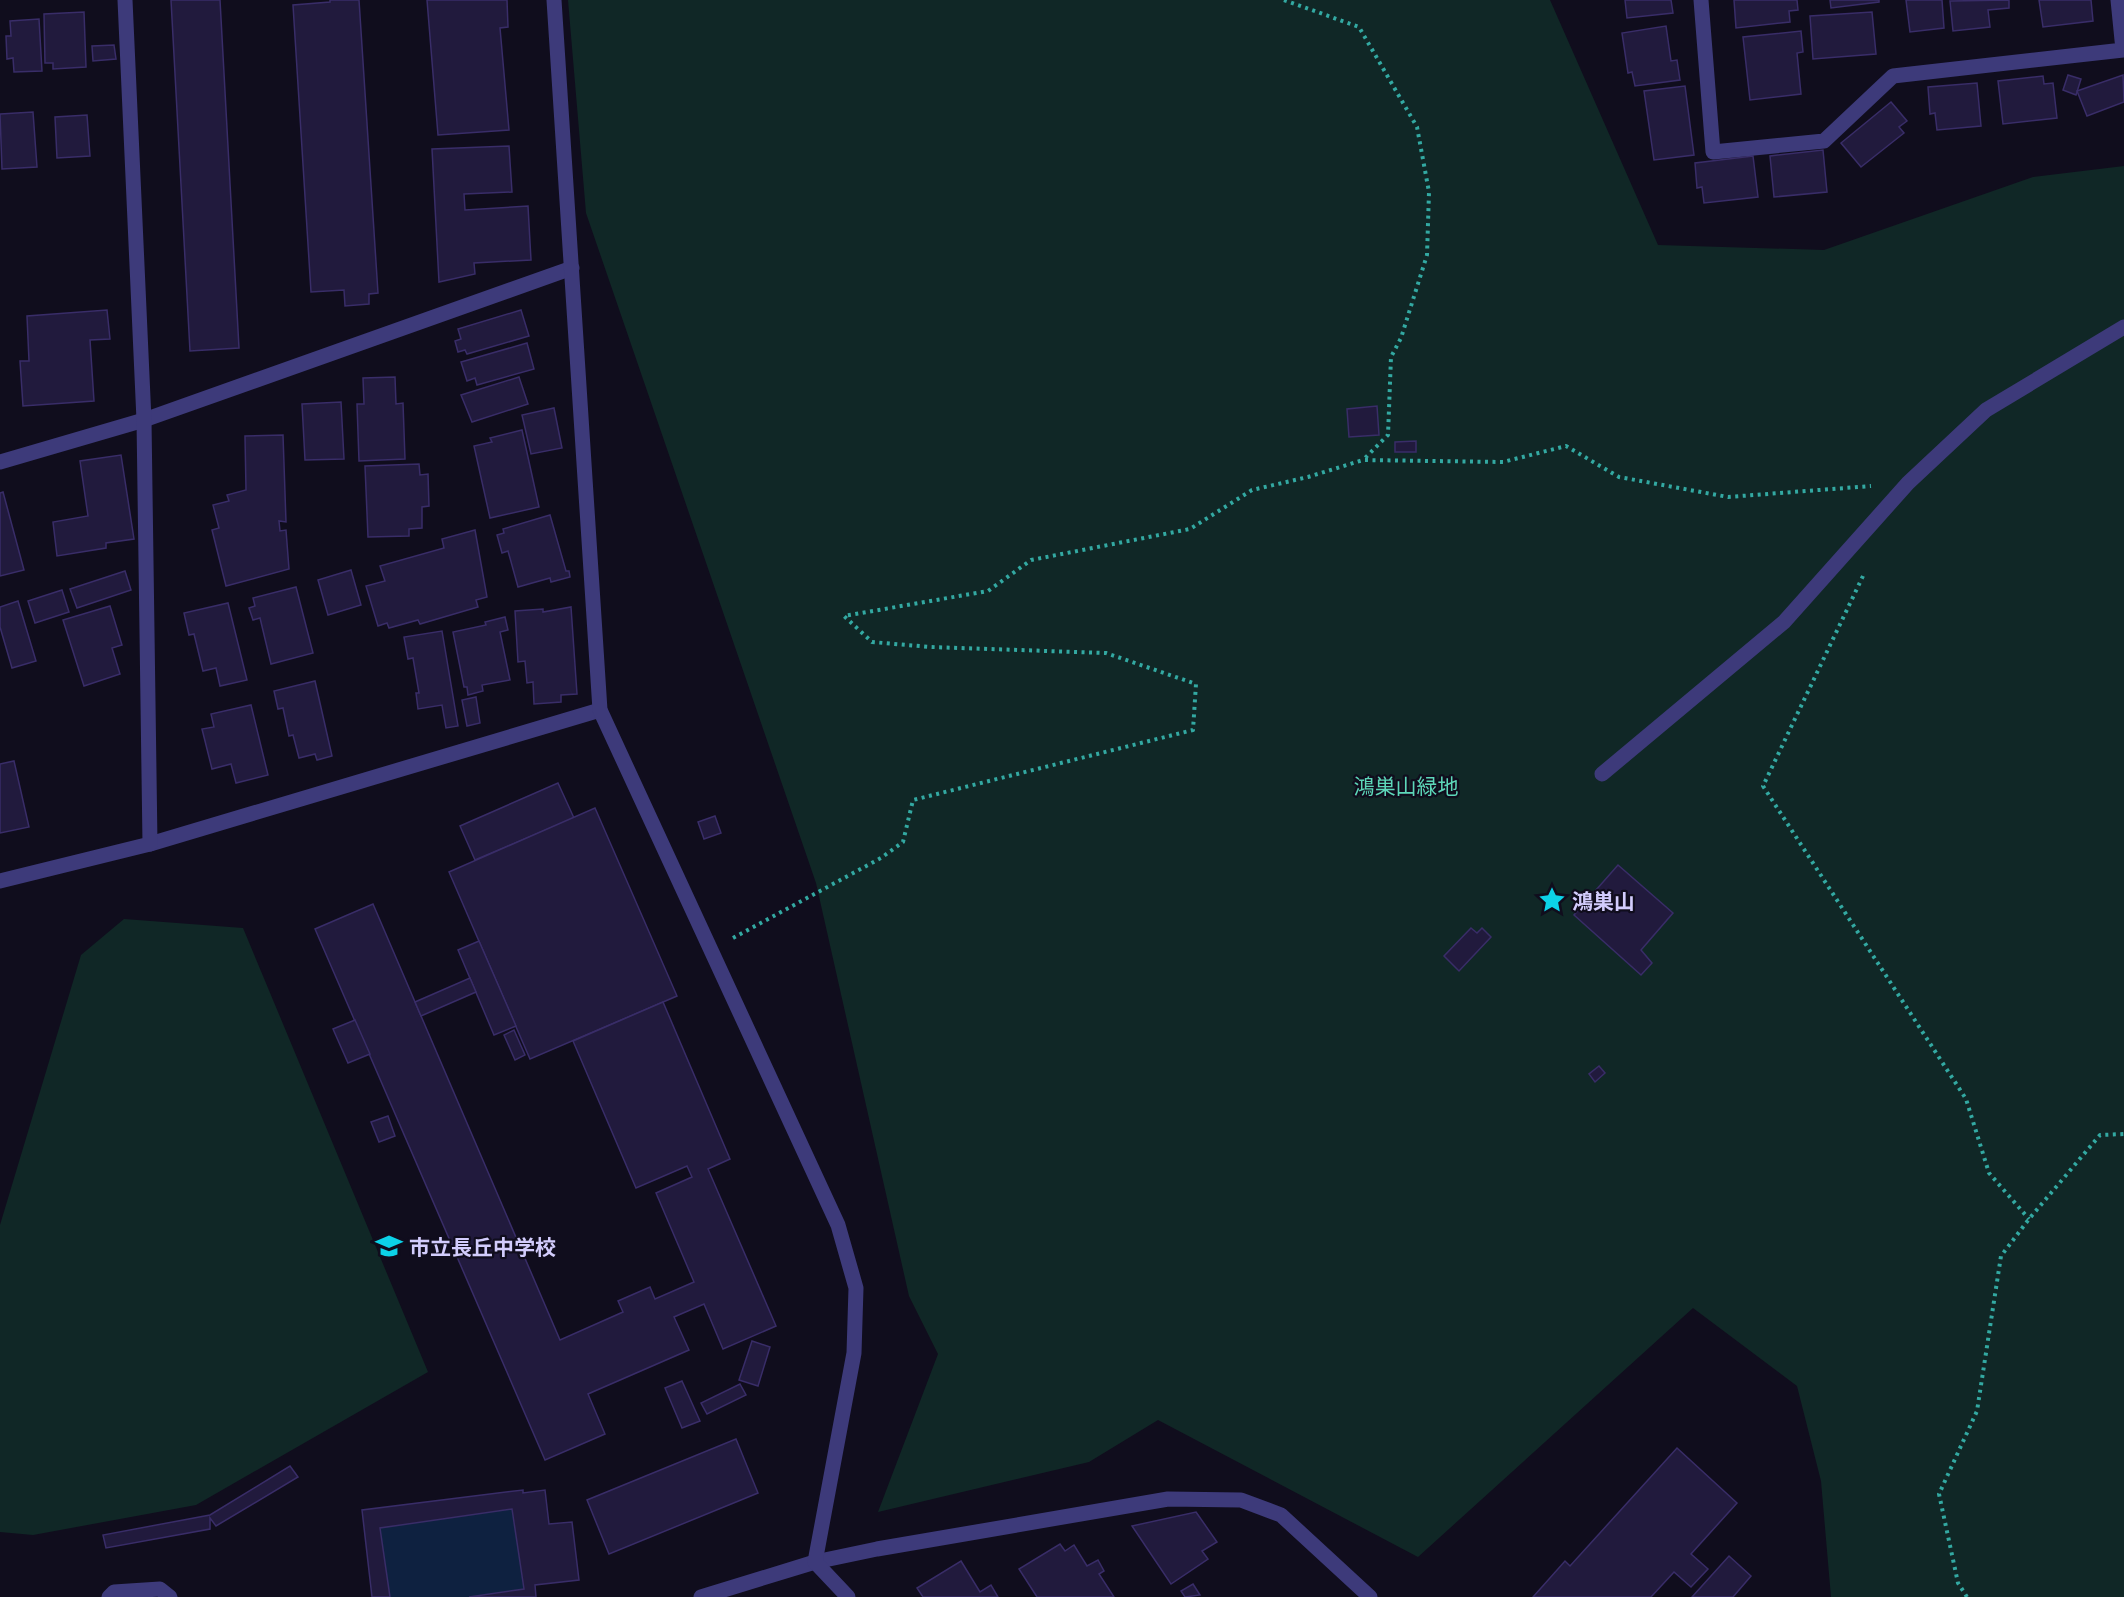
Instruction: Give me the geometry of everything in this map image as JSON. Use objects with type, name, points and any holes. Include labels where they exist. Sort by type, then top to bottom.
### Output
[{"type":"street","points":[[125,0],[144,420],[150,844]]},
{"type":"street","points":[[554,0],[600,710],[838,1225],[856,1288],[854,1353],[815,1562]]},
{"type":"street","points":[[1701,0],[1713,152],[1824,141],[1893,76],[2123,50],[2118,0]]},
{"type":"street","points":[[0,462],[144,420],[572,268]]},
{"type":"street","points":[[1602,774],[1784,622],[1908,483],[1986,410],[2124,327]]},
{"type":"street","points":[[0,881],[150,844],[600,710]]},
{"type":"street","points":[[701,1597],[815,1562],[877,1549],[1168,1499],[1241,1500],[1281,1515],[1370,1597]]},
{"type":"street","points":[[815,1562],[848,1597]]},
{"type":"street","points":[[109,1597],[114,1593],[160,1589],[170,1597]]},
{"type":"path","points":[[1284,0],[1359,27],[1417,127],[1429,192],[1427,255],[1401,338],[1391,357],[1388,435],[1363,460]]},
{"type":"path","points":[[711,950],[896,848],[903,842],[913,800],[1193,730],[1196,684],[1106,653],[931,647],[872,642],[844,616],[988,591],[1031,560],[1190,529],[1252,490],[1308,477],[1363,460],[1503,462],[1566,446],[1620,477],[1728,497],[1908,483]]},
{"type":"path","points":[[1868,567],[1763,786],[1966,1099],[1989,1173],[2029,1220]]},
{"type":"path","points":[[1967,1597],[1958,1583],[1940,1494],[1977,1411],[2001,1256],[2100,1135],[2124,1134]]},
{"type":"green space","name":"鴻巣山緑地","points":[[568,0],[1550,0],[1658,245],[1824,250],[2033,177],[2124,166],[2124,1597],[1831,1597],[1821,1481],[1797,1386],[1693,1308],[1418,1557],[1158,1420],[1089,1462],[878,1512],[938,1354],[909,1296],[816,883],[586,213]]},
{"type":"green space","points":[[124,919],[243,928],[428,1372],[196,1505],[33,1535],[0,1532],[0,1225],[81,955]]},
{"type":"water","points":[[512,1509],[524,1589],[469,1597],[390,1597],[380,1528]]},
{"type":"building","points":[[171,0],[220,0],[239,348],[190,351]]},
{"type":"building","points":[[330,0],[359,0],[378,293],[369,294],[369,304],[345,306],[344,290],[311,292],[293,5],[330,2]]},
{"type":"building","points":[[427,0],[507,0],[508,27],[500,28],[509,130],[438,135]]},
{"type":"building","points":[[1625,0],[1671,0],[1673,13],[1627,18]]},
{"type":"building","points":[[1734,0],[1797,0],[1798,10],[1789,11],[1790,22],[1736,28]]},
{"type":"building","points":[[1830,0],[1879,0],[1879,2],[1831,8]]},
{"type":"building","points":[[1906,0],[1942,0],[1944,28],[1910,32]]},
{"type":"building","points":[[2009,0],[2009,8],[1988,10],[1990,27],[1953,31],[1950,1]]},
{"type":"building","points":[[2039,0],[2091,0],[2093,21],[2043,27]]},
{"type":"building","points":[[84,12],[86,67],[53,69],[53,63],[45,63],[44,14]]},
{"type":"building","points":[[1872,12],[1876,54],[1813,59],[1810,16]]},
{"type":"building","points":[[39,19],[42,71],[14,72],[13,58],[7,59],[6,36],[11,36],[10,21]]},
{"type":"building","points":[[1666,26],[1671,61],[1677,60],[1680,80],[1635,86],[1632,72],[1628,73],[1622,33]]},
{"type":"building","points":[[1801,31],[1803,52],[1797,53],[1801,94],[1750,100],[1743,37]]},
{"type":"building","points":[[114,45],[116,59],[93,61],[92,46]]},
{"type":"building","points":[[2068,75],[2081,79],[2076,95],[2063,90]]},
{"type":"building","points":[[2123,75],[2124,102],[2087,116],[2077,91]]},
{"type":"building","points":[[2043,76],[2044,84],[2053,83],[2057,118],[2003,124],[1998,81]]},
{"type":"building","points":[[1977,83],[1981,126],[1937,130],[1935,113],[1930,114],[1928,87]]},
{"type":"building","points":[[1685,86],[1694,155],[1654,160],[1644,91]]},
{"type":"building","points":[[1891,102],[1907,121],[1899,127],[1904,133],[1861,167],[1841,143]]},
{"type":"building","points":[[33,112],[37,167],[2,169],[0,114]]},
{"type":"building","points":[[87,115],[90,156],[57,158],[55,117]]},
{"type":"building","points":[[509,146],[512,192],[464,194],[465,210],[528,206],[531,260],[474,263],[475,274],[439,282],[432,149]]},
{"type":"building","points":[[1823,150],[1827,192],[1774,197],[1770,156]]},
{"type":"building","points":[[1753,156],[1758,197],[1704,203],[1702,187],[1697,188],[1695,163]]},
{"type":"building","points":[[107,310],[110,339],[90,340],[94,401],[23,406],[20,361],[29,361],[27,316]]},
{"type":"building","points":[[521,310],[529,336],[467,354],[465,350],[458,352],[455,341],[461,339],[458,329]]},
{"type":"building","points":[[527,343],[534,369],[477,385],[475,378],[467,381],[461,362]]},
{"type":"building","points":[[395,377],[396,404],[403,403],[405,459],[359,461],[357,404],[364,404],[363,378]]},
{"type":"building","points":[[519,377],[528,404],[472,422],[461,395]]},
{"type":"building","points":[[341,402],[344,459],[305,460],[302,404]]},
{"type":"building","points":[[1377,406],[1379,435],[1349,437],[1347,409]]},
{"type":"building","points":[[554,408],[562,448],[531,454],[522,415]]},
{"type":"building","points":[[522,430],[539,507],[490,518],[474,446],[492,442],[490,438]]},
{"type":"building","points":[[283,435],[286,522],[279,521],[280,531],[286,530],[289,569],[226,586],[212,530],[219,528],[213,505],[229,501],[227,495],[246,490],[245,436]]},
{"type":"building","points":[[1416,441],[1416,452],[1395,452],[1395,442]]},
{"type":"building","points":[[121,455],[134,539],[106,543],[106,548],[57,556],[53,522],[88,516],[80,461]]},
{"type":"building","points":[[419,464],[420,475],[428,474],[429,506],[422,507],[422,528],[409,529],[409,536],[368,537],[365,466]]},
{"type":"building","points":[[3,492],[24,570],[0,576],[0,493]]},
{"type":"building","points":[[550,515],[566,571],[569,571],[570,577],[551,582],[550,578],[518,587],[508,551],[502,553],[497,535],[504,533],[503,529]]},
{"type":"building","points":[[475,530],[487,597],[476,600],[478,607],[420,624],[418,620],[389,628],[387,623],[378,626],[366,586],[385,581],[380,566],[444,548],[442,539]]},
{"type":"building","points":[[351,570],[361,605],[328,615],[318,580]]},
{"type":"building","points":[[125,571],[131,590],[77,608],[70,589]]},
{"type":"building","points":[[296,587],[313,653],[271,664],[260,618],[253,620],[249,608],[255,606],[253,598]]},
{"type":"building","points":[[62,590],[69,612],[35,623],[28,601]]},
{"type":"building","points":[[18,601],[36,661],[12,668],[0,627],[0,607]]},
{"type":"building","points":[[228,603],[247,680],[220,686],[216,668],[203,671],[194,634],[189,635],[184,613]]},
{"type":"building","points":[[110,606],[122,645],[112,648],[120,674],[84,686],[63,620]]},
{"type":"building","points":[[571,607],[577,694],[561,695],[561,702],[534,704],[533,682],[527,683],[525,661],[518,662],[515,611],[543,609],[543,612]]},
{"type":"building","points":[[505,617],[508,630],[500,632],[510,680],[482,685],[483,691],[468,695],[467,687],[464,687],[453,632],[486,625],[485,622]]},
{"type":"building","points":[[442,631],[458,726],[446,728],[442,705],[418,709],[416,693],[419,693],[413,658],[408,659],[404,637]]},
{"type":"building","points":[[315,681],[332,756],[317,760],[315,754],[299,758],[293,735],[289,736],[283,708],[278,709],[274,691]]},
{"type":"building","points":[[476,697],[480,723],[467,726],[462,700]]},
{"type":"building","points":[[251,705],[268,775],[236,783],[231,764],[212,769],[202,729],[214,727],[211,714]]},
{"type":"building","points":[[14,761],[29,827],[0,833],[0,764]]},
{"type":"building","points":[[558,783],[574,818],[475,860],[460,826]]},
{"type":"building","points":[[595,808],[677,996],[530,1059],[449,872]]},
{"type":"building","points":[[715,816],[721,833],[704,839],[698,822]]},
{"type":"building","points":[[1618,865],[1673,913],[1641,950],[1652,963],[1641,975],[1574,915]]},
{"type":"building","points":[[373,904],[560,1340],[623,1312],[618,1301],[650,1287],[655,1299],[694,1282],[656,1193],[692,1177],[687,1166],[636,1188],[573,1041],[663,1002],[730,1159],[708,1169],[776,1326],[723,1349],[704,1304],[674,1317],[689,1350],[588,1394],[605,1434],[545,1460],[315,929]]},
{"type":"building","points":[[1471,928],[1477,933],[1482,928],[1491,937],[1459,971],[1444,956]]},
{"type":"building","points":[[479,941],[516,1026],[494,1035],[458,950]]},
{"type":"building","points":[[470,978],[476,992],[421,1016],[415,1002]]},
{"type":"building","points":[[355,1020],[370,1054],[348,1063],[333,1029]]},
{"type":"building","points":[[514,1030],[525,1055],[515,1060],[504,1035]]},
{"type":"building","points":[[1599,1066],[1605,1073],[1595,1082],[1589,1074]]},
{"type":"building","points":[[388,1116],[395,1136],[379,1142],[371,1122]]},
{"type":"building","points":[[752,1341],[770,1347],[758,1386],[739,1380]]},
{"type":"building","points":[[682,1381],[700,1421],[682,1428],[665,1388]]},
{"type":"building","points":[[740,1384],[746,1395],[707,1414],[701,1403]]},
{"type":"building","points":[[736,1439],[758,1493],[609,1554],[587,1500]]},
{"type":"building","points":[[1677,1448],[1737,1503],[1691,1554],[1708,1569],[1691,1587],[1674,1572],[1651,1597],[1533,1597],[1565,1561],[1570,1566]]},
{"type":"building","points":[[290,1466],[298,1477],[216,1526],[210,1518],[210,1529],[106,1548],[103,1535],[210,1515]]},
{"type":"building","points":[[523,1490],[523,1493],[545,1490],[549,1524],[572,1522],[579,1580],[535,1585],[536,1597],[469,1597],[524,1589],[512,1509],[380,1528],[390,1597],[372,1597],[362,1510]]},
{"type":"building","points":[[1196,1512],[1217,1542],[1202,1551],[1208,1559],[1171,1584],[1132,1526]]},
{"type":"building","points":[[1060,1544],[1065,1551],[1074,1545],[1087,1566],[1098,1560],[1104,1571],[1099,1574],[1114,1597],[1037,1597],[1019,1569]]},
{"type":"building","points":[[1729,1556],[1751,1576],[1733,1597],[1692,1597]]},
{"type":"building","points":[[961,1561],[980,1592],[991,1585],[998,1597],[923,1597],[917,1588]]},
{"type":"building","points":[[1193,1584],[1200,1595],[1185,1597],[1181,1591]]},
{"type":"place","name":"鴻巣山","points":[[1552,900]]},
{"type":"place","name":"市立長丘中学校","points":[[389,1246]]}]
